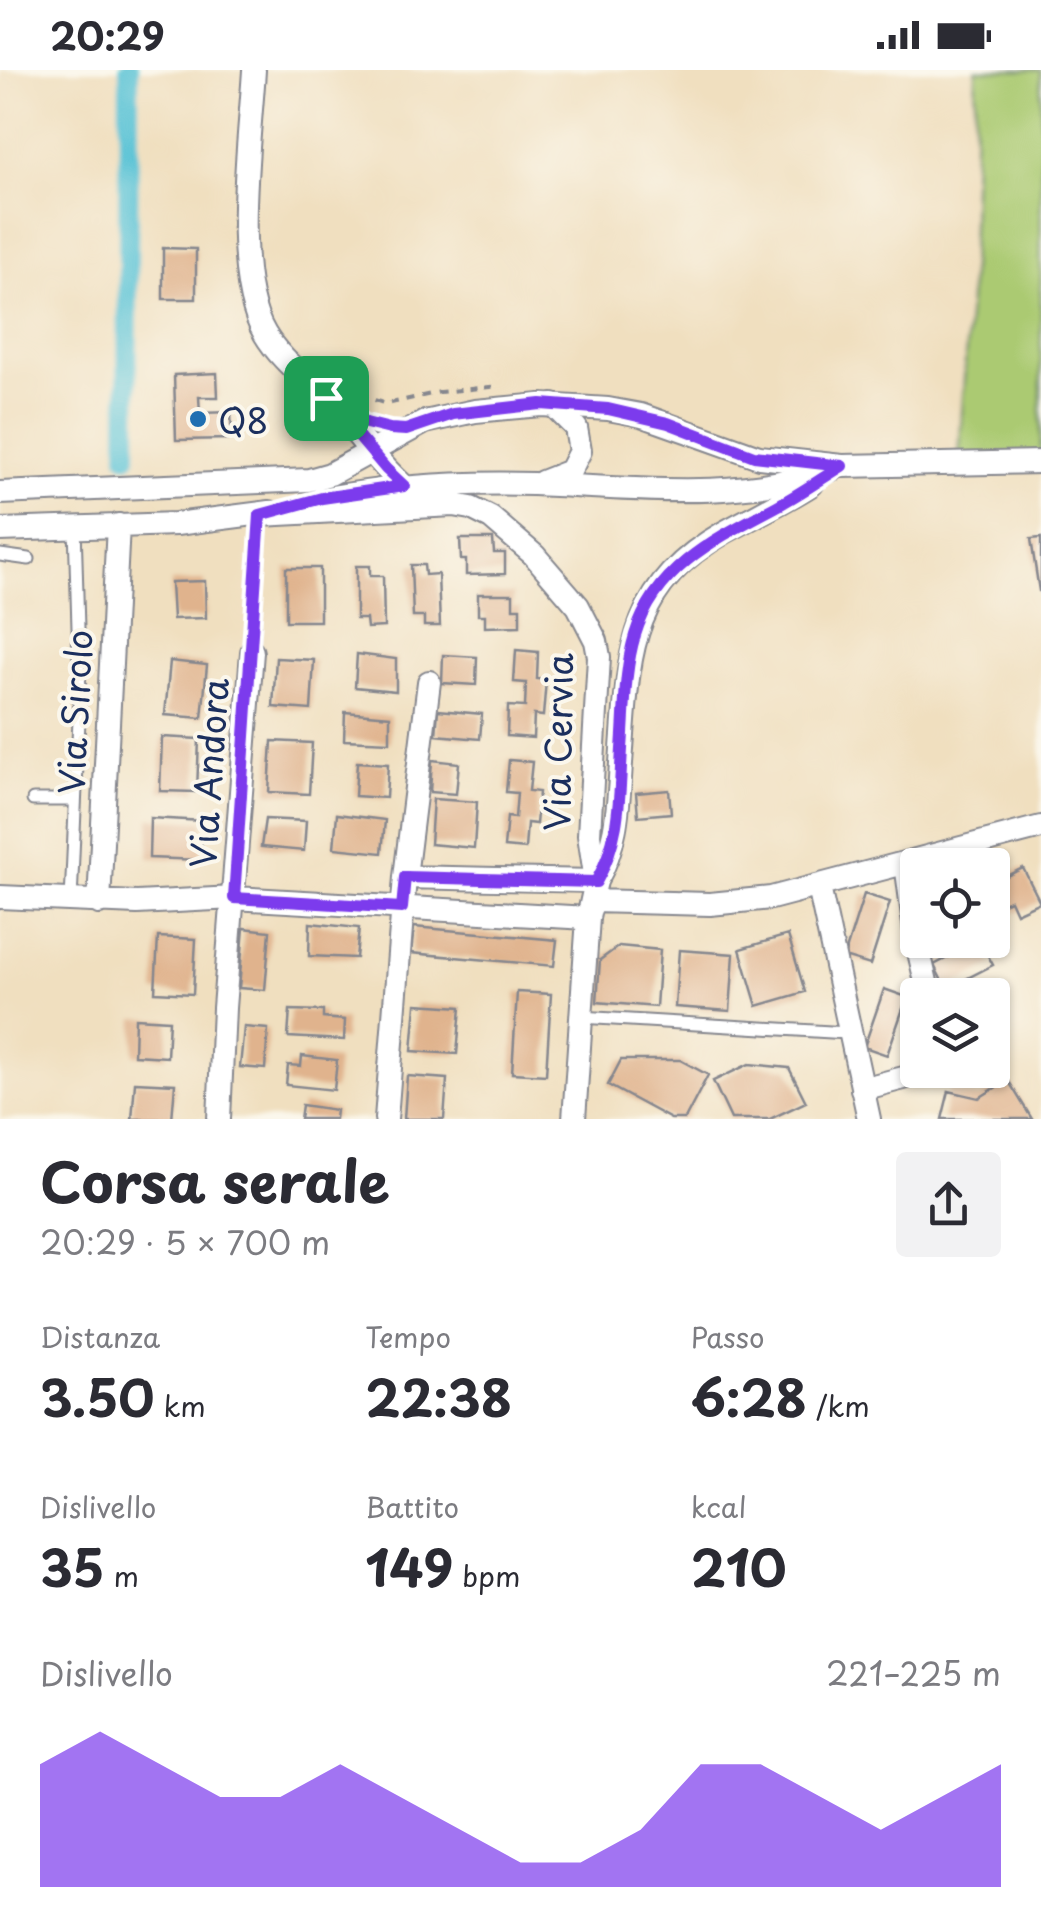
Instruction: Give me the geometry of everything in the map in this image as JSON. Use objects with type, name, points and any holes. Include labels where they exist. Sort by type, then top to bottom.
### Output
[{"type":"street","points":[[254,70],[246,283],[254,314],[266,337],[404,486]]},
{"type":"street","points":[[326,398],[366,423],[406,430]]},
{"type":"street","points":[[529,484],[570,471],[580,451],[576,428],[554,405]]},
{"type":"street","points":[[0,493],[277,484],[320,478],[406,430],[453,414],[554,405],[641,416],[759,457],[842,466],[1041,462]]},
{"type":"street","points":[[340,468],[348,440],[347,422]]},
{"type":"street","points":[[0,530],[176,524],[260,515],[322,498],[404,486],[529,484],[730,489],[779,485],[842,466]]},
{"type":"street","points":[[592,900],[616,838],[631,652],[650,602],[668,576],[692,555],[842,466]]},
{"type":"street","name":"Via Cervia","points":[[260,515],[460,506],[480,512],[542,563],[578,606],[596,640],[599,657],[589,836],[592,900],[574,1119]]},
{"type":"street","name":"Via Sirolo","points":[[99,902],[118,526]]},
{"type":"street","name":"Via Andora","points":[[218,1119],[252,652]]},
{"type":"street","points":[[386,1119],[405,877],[430,682]]},
{"type":"street","points":[[966,848],[1041,828]]},
{"type":"street","points":[[0,896],[99,902],[234,898],[402,908],[592,900],[710,904],[771,898],[900,866]]},
{"type":"street","points":[[405,877],[592,900]]},
{"type":"street","points":[[819,887],[868,1119]]},
{"type":"street","points":[[862,1088],[900,1078]]},
{"type":"lane","points":[[252,652],[260,515]]},
{"type":"lane","points":[[71,901],[80,697],[75,526]]},
{"type":"lane","points":[[0,555],[29,559]]},
{"type":"lane","points":[[33,800],[75,800]]},
{"type":"lane","points":[[580,1017],[848,1034]]},
{"type":"green space","points":[[976,70],[1041,70],[1041,459],[959,460],[971,268]]},
{"type":"building","points":[[163,248],[196,249],[196,299],[163,299]]},
{"type":"building","points":[[217,373],[218,397],[199,397],[200,413],[231,412],[232,439],[176,440],[174,375]]},
{"type":"building","points":[[1041,538],[1041,591],[1039,591],[1031,539]]},
{"type":"building","points":[[460,539],[493,539],[494,553],[505,553],[505,574],[466,575]]},
{"type":"building","points":[[411,565],[424,565],[425,575],[438,574],[440,626],[424,626],[424,617],[413,617]]},
{"type":"building","points":[[356,566],[370,566],[370,576],[383,576],[384,627],[367,628],[366,619],[356,619]]},
{"type":"building","points":[[286,568],[320,568],[320,621],[286,621]]},
{"type":"building","points":[[205,581],[206,618],[173,619],[171,582]]},
{"type":"building","points":[[478,594],[513,594],[513,608],[520,608],[520,626],[485,627],[485,615],[478,615]]},
{"type":"building","points":[[516,650],[538,652],[537,679],[546,680],[543,716],[534,715],[533,738],[507,736],[508,706],[525,707],[526,683],[514,682]]},
{"type":"building","points":[[357,654],[396,659],[396,691],[355,687]]},
{"type":"building","points":[[443,655],[477,657],[476,685],[442,683]]},
{"type":"building","points":[[276,658],[314,660],[311,710],[273,707]]},
{"type":"building","points":[[170,661],[207,665],[202,718],[165,715]]},
{"type":"building","points":[[438,710],[482,714],[480,739],[436,735]]},
{"type":"building","points":[[345,712],[390,716],[390,742],[344,740]]},
{"type":"building","points":[[162,737],[199,739],[197,792],[160,791]]},
{"type":"building","points":[[272,741],[312,743],[309,794],[269,792]]},
{"type":"building","points":[[432,760],[459,763],[456,794],[430,792]]},
{"type":"building","points":[[509,760],[532,762],[529,791],[539,792],[536,824],[527,823],[525,849],[504,847],[507,817],[515,818],[517,793],[506,792]]},
{"type":"building","points":[[357,762],[388,764],[386,798],[355,796]]},
{"type":"building","points":[[669,790],[671,813],[638,816],[636,793]]},
{"type":"building","points":[[433,799],[477,802],[474,848],[430,844]]},
{"type":"building","points":[[337,814],[385,820],[382,853],[334,848]]},
{"type":"building","points":[[150,818],[203,821],[201,860],[149,858]]},
{"type":"building","points":[[265,819],[306,821],[304,851],[261,847]]},
{"type":"building","points":[[1023,868],[1040,902],[1016,913],[1010,900],[1010,874]]},
{"type":"building","points":[[864,894],[890,902],[870,965],[844,957]]},
{"type":"building","points":[[310,923],[359,928],[356,958],[309,956]]},
{"type":"building","points":[[414,927],[557,940],[554,966],[411,953]]},
{"type":"building","points":[[244,928],[270,931],[265,990],[239,988]]},
{"type":"building","points":[[788,935],[805,992],[757,1006],[740,949]]},
{"type":"building","points":[[158,937],[196,939],[193,994],[155,992]]},
{"type":"building","points":[[619,946],[660,950],[656,1007],[597,1002],[600,960]]},
{"type":"building","points":[[679,950],[734,954],[730,1011],[675,1007]]},
{"type":"building","points":[[947,958],[989,958],[993,965],[968,978],[940,978],[934,965]]},
{"type":"building","points":[[884,989],[900,995],[900,1017],[887,1055],[864,1047]]},
{"type":"building","points":[[517,992],[551,994],[546,1075],[512,1073]]},
{"type":"building","points":[[416,1004],[461,1007],[457,1054],[412,1051]]},
{"type":"building","points":[[290,1010],[323,1011],[323,1018],[345,1020],[344,1040],[288,1037]]},
{"type":"building","points":[[135,1018],[169,1020],[167,1057],[134,1055]]},
{"type":"building","points":[[244,1027],[268,1029],[265,1069],[240,1067]]},
{"type":"building","points":[[302,1056],[337,1060],[334,1090],[286,1085],[288,1065],[301,1066]]},
{"type":"building","points":[[621,1060],[680,1060],[708,1075],[685,1119],[671,1119],[608,1085]]},
{"type":"building","points":[[749,1064],[789,1068],[806,1102],[770,1119],[731,1119],[713,1081]]},
{"type":"building","points":[[407,1076],[447,1079],[444,1119],[404,1119]]},
{"type":"building","points":[[135,1082],[175,1084],[172,1119],[132,1119]]},
{"type":"building","points":[[1010,1083],[1032,1119],[942,1119],[949,1091],[979,1098],[995,1088],[1010,1088]]},
{"type":"building","points":[[302,1105],[336,1110],[335,1119],[300,1119]]},
{"type":"waterway","points":[[127,456],[129,70]]},
{"type":"place","name":"Q8","points":[[198,419]]},
{"type":"route","points":[[326,398],[366,423],[406,430],[453,414],[541,404],[608,409],[668,423],[754,456],[842,466],[692,555],[668,576],[650,602],[638,625],[631,652],[616,838],[596,882],[405,877],[402,908],[234,898],[260,515],[322,498],[404,486],[326,398]]}]
